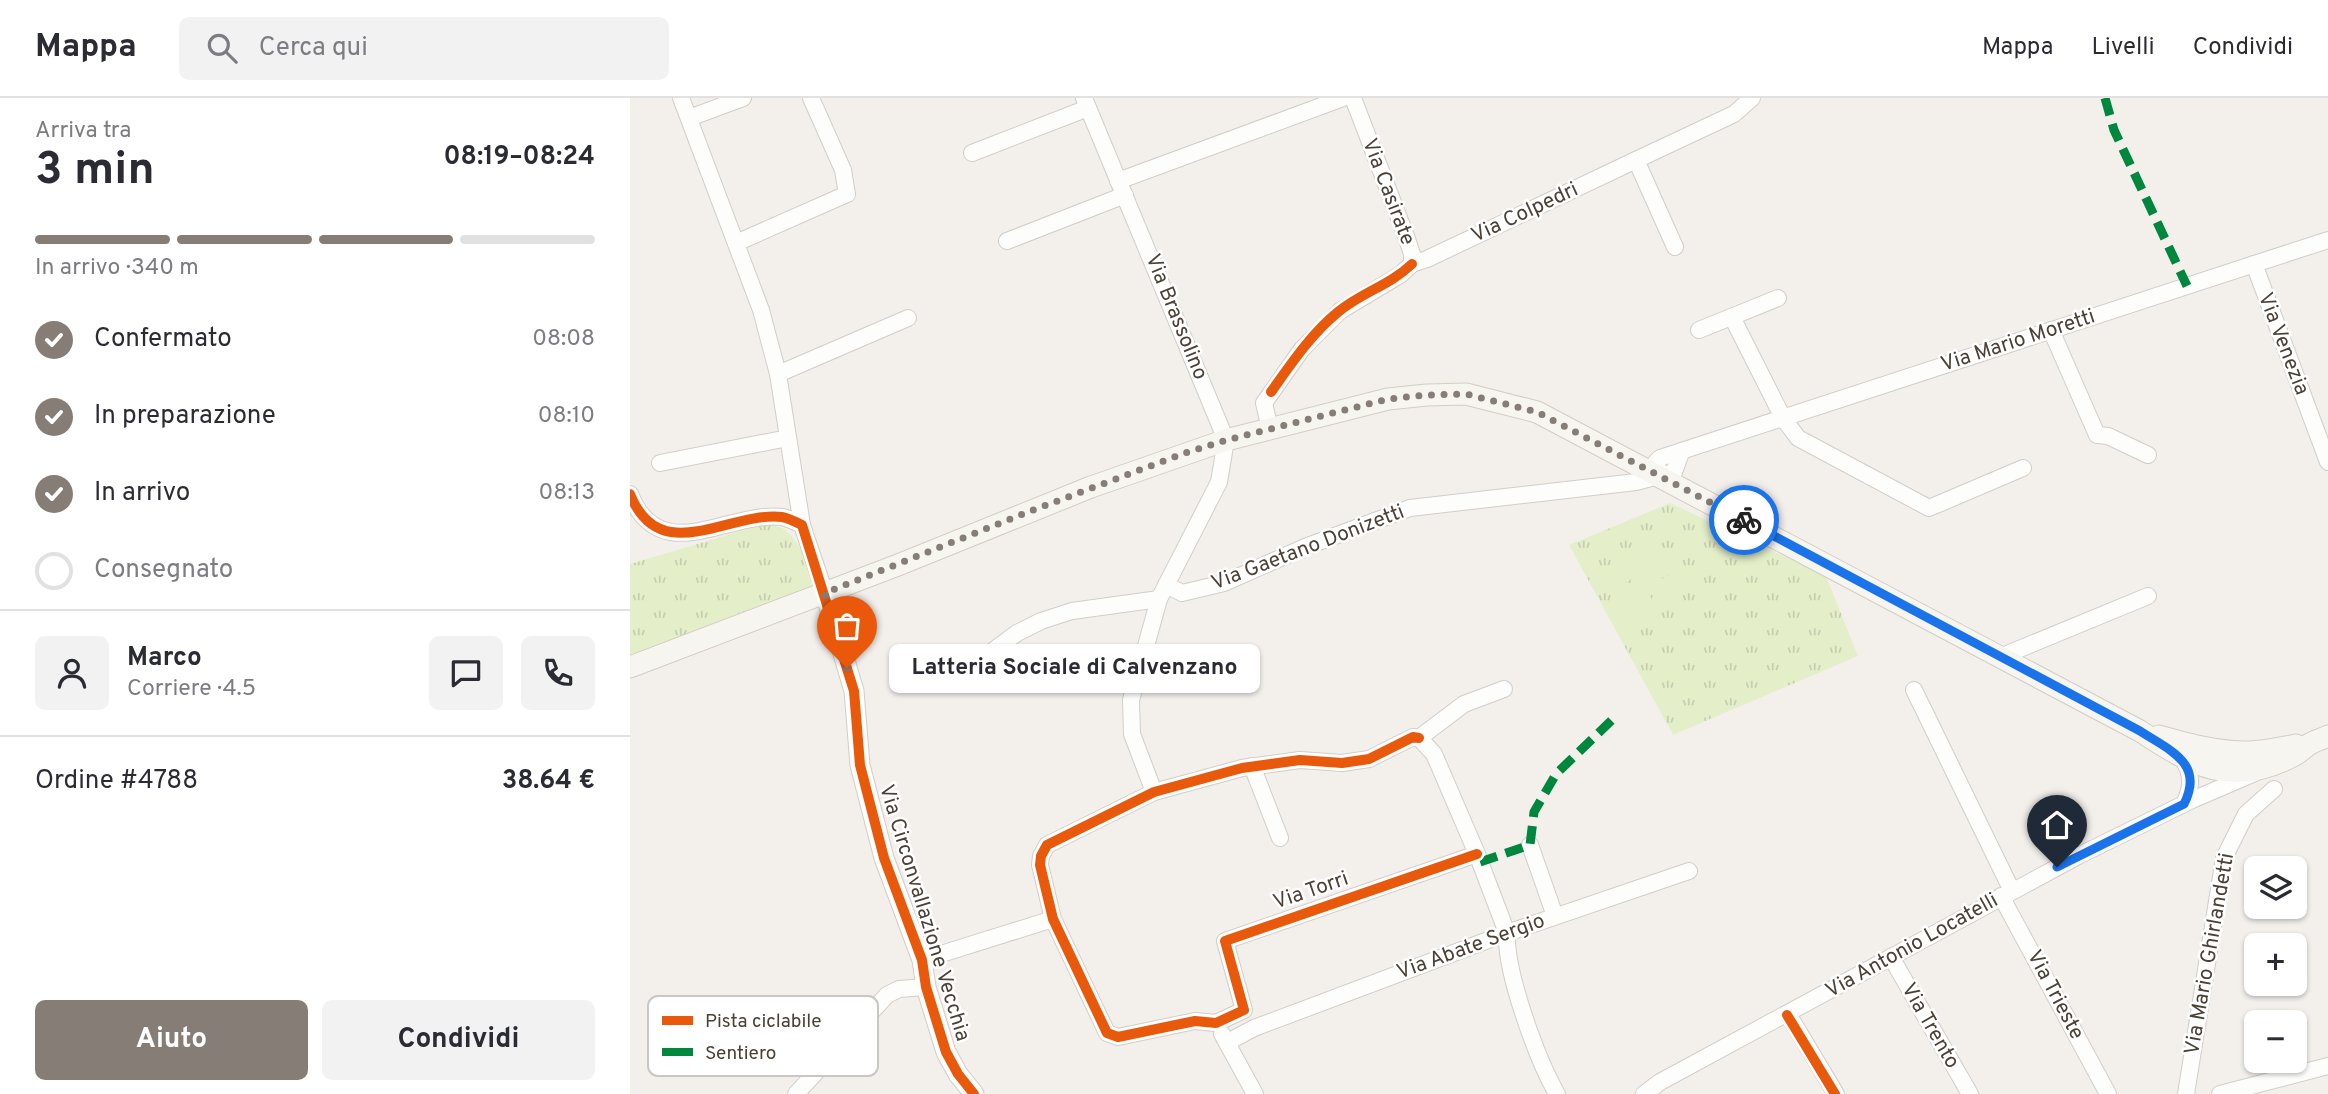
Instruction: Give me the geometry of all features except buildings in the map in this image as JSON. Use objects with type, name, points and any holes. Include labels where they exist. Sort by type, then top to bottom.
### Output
[{"type":"main road","points":[[630,667],[1091,487],[1227,440],[1388,399],[1466,394],[1537,412],[1659,474],[2140,731],[2182,758],[2216,769],[2246,765],[2318,740]]},
{"type":"main road","points":[[2140,731],[2202,748],[2246,765]]},
{"type":"street","points":[[681,98],[761,310],[778,374],[803,525],[825,593]]},
{"type":"street","points":[[689,118],[743,98]]},
{"type":"street","points":[[736,243],[847,194],[843,170],[811,98]]},
{"type":"street","points":[[1007,241],[1122,188],[1343,98]]},
{"type":"street","name":"Via Casirate","points":[[1270,429],[1264,403],[1302,349],[1340,311],[1400,275],[1412,264],[1412,254],[1353,98]]},
{"type":"street","name":"Via Colpedri","points":[[1412,264],[1734,114],[1752,98]]},
{"type":"street","name":"Via Brassolino","points":[[972,153],[1086,103],[1227,440]]},
{"type":"street","points":[[1636,160],[1675,247]]},
{"type":"street","name":"Via Mario Moretti","points":[[1659,474],[1674,472],[1681,453],[2328,240]]},
{"type":"street","name":"Via Venezia","points":[[2254,264],[2328,462]]},
{"type":"street","points":[[1699,330],[1778,298]]},
{"type":"street","points":[[1732,317],[1783,418],[1798,438],[1929,508],[2023,468]]},
{"type":"street","points":[[778,374],[908,318]]},
{"type":"street","points":[[2051,330],[2097,435],[2108,436],[2148,455]]},
{"type":"street","points":[[660,463],[788,438]]},
{"type":"street","points":[[1154,792],[1132,734],[1131,700],[1163,592],[1219,482],[1227,440]]},
{"type":"street","name":"Via Gaetano Donizetti","points":[[943,679],[966,671],[1017,633],[1041,621],[1072,611],[1163,592],[1182,593],[1224,583],[1305,547],[1410,508],[1636,482],[1659,474]]},
{"type":"street","points":[[630,494],[634,504],[649,523],[667,532],[682,534],[783,517],[803,525]]},
{"type":"street","name":"Via Circonvallazione Vecchia","points":[[825,593],[854,691],[860,765],[884,858],[922,960],[926,987],[946,1052],[958,1074],[974,1094]]},
{"type":"street","points":[[2000,657],[2148,596]]},
{"type":"street","points":[[1419,738],[1464,704],[1504,689]]},
{"type":"street","name":"Via Trieste","points":[[1914,690],[2006,894],[2108,1094]]},
{"type":"street","points":[[1255,1094],[1216,1023],[1195,1021],[1118,1037],[1107,1033],[1053,919],[1040,865],[1041,856],[1047,845],[1154,792],[1252,766],[1300,760],[1342,763],[1369,759],[1412,737],[1419,738],[1434,754],[1477,854],[1507,933],[1506,946],[1524,1016],[1557,1094]]},
{"type":"street","points":[[2182,758],[2191,781],[2188,802]]},
{"type":"street","name":"Via Antonio Locatelli","points":[[1644,1094],[1660,1082],[2006,894],[2188,802],[2246,765]]},
{"type":"street","points":[[1252,766],[1280,838]]},
{"type":"street","name":"Via Antonio Locatelli","points":[[2188,802],[2208,784],[2216,769]]},
{"type":"street","name":"Via Mario Ghirlandetti","points":[[2186,1094],[2224,858],[2245,814],[2274,789]]},
{"type":"street","points":[[1530,845],[1555,916]]},
{"type":"street","name":"Via Torri","points":[[1216,1023],[1244,1010],[1225,941],[1477,854]]},
{"type":"street","name":"Via Abate Sergio","points":[[1228,1042],[1254,1028],[1507,933],[1689,871]]},
{"type":"street","points":[[922,960],[1053,919]]},
{"type":"street","name":"Via Trento","points":[[1891,957],[1970,1094]]},
{"type":"street","points":[[878,1005],[887,995],[899,989],[926,987]]},
{"type":"street","points":[[1788,1014],[1836,1094]]},
{"type":"street","points":[[2220,1094],[2328,1066]]},
{"type":"street","points":[[796,1094],[813,1076]]},
{"type":"green space","points":[[1670,503],[1826,576],[1858,656],[1673,735],[1569,545]]},
{"type":"green space","points":[[765,524],[782,528],[794,538],[808,564],[810,588],[630,658],[630,564]]},
{"type":"green space","points":[[1646,547],[1657,566],[1615,588],[1604,569]]},
{"type":"green space","points":[[1687,566],[1697,585],[1660,604],[1650,585]]},
{"type":"green space","points":[[1646,588],[1656,607],[1619,626],[1609,607]]},
{"type":"marked path","points":[[2105,98],[2114,130],[2187,286]]},
{"type":"marked path","points":[[1480,862],[1530,845],[1534,812],[1556,774],[1617,715]]},
{"type":"cycle path","points":[[1271,392],[1302,350],[1328,321],[1347,305],[1394,278],[1412,264]]},
{"type":"cycle path","points":[[630,494],[643,516],[659,528],[677,533],[761,517],[782,517],[802,525],[854,691],[860,765],[884,858],[922,960],[926,987],[946,1052],[958,1074],[974,1094]]},
{"type":"cycle path","points":[[1419,738],[1413,737],[1369,759],[1342,763],[1300,760],[1242,768],[1154,792],[1047,845],[1040,865],[1053,919],[1107,1033],[1118,1037],[1195,1021],[1216,1023],[1244,1010],[1225,941],[1477,854]]},
{"type":"cycle path","points":[[1787,1015],[1835,1094]]},
{"type":"way so far","points":[[847,668],[825,593],[1091,487],[1185,453],[1388,399],[1466,394],[1537,412],[1744,520]]},
{"type":"place","name":"Latteria Sociale di Calvenzano","points":[[847,668]]},
{"type":"route","points":[[1744,520],[2140,731],[2182,758],[2191,781],[2191,789],[2184,804],[2057,867]]}]
